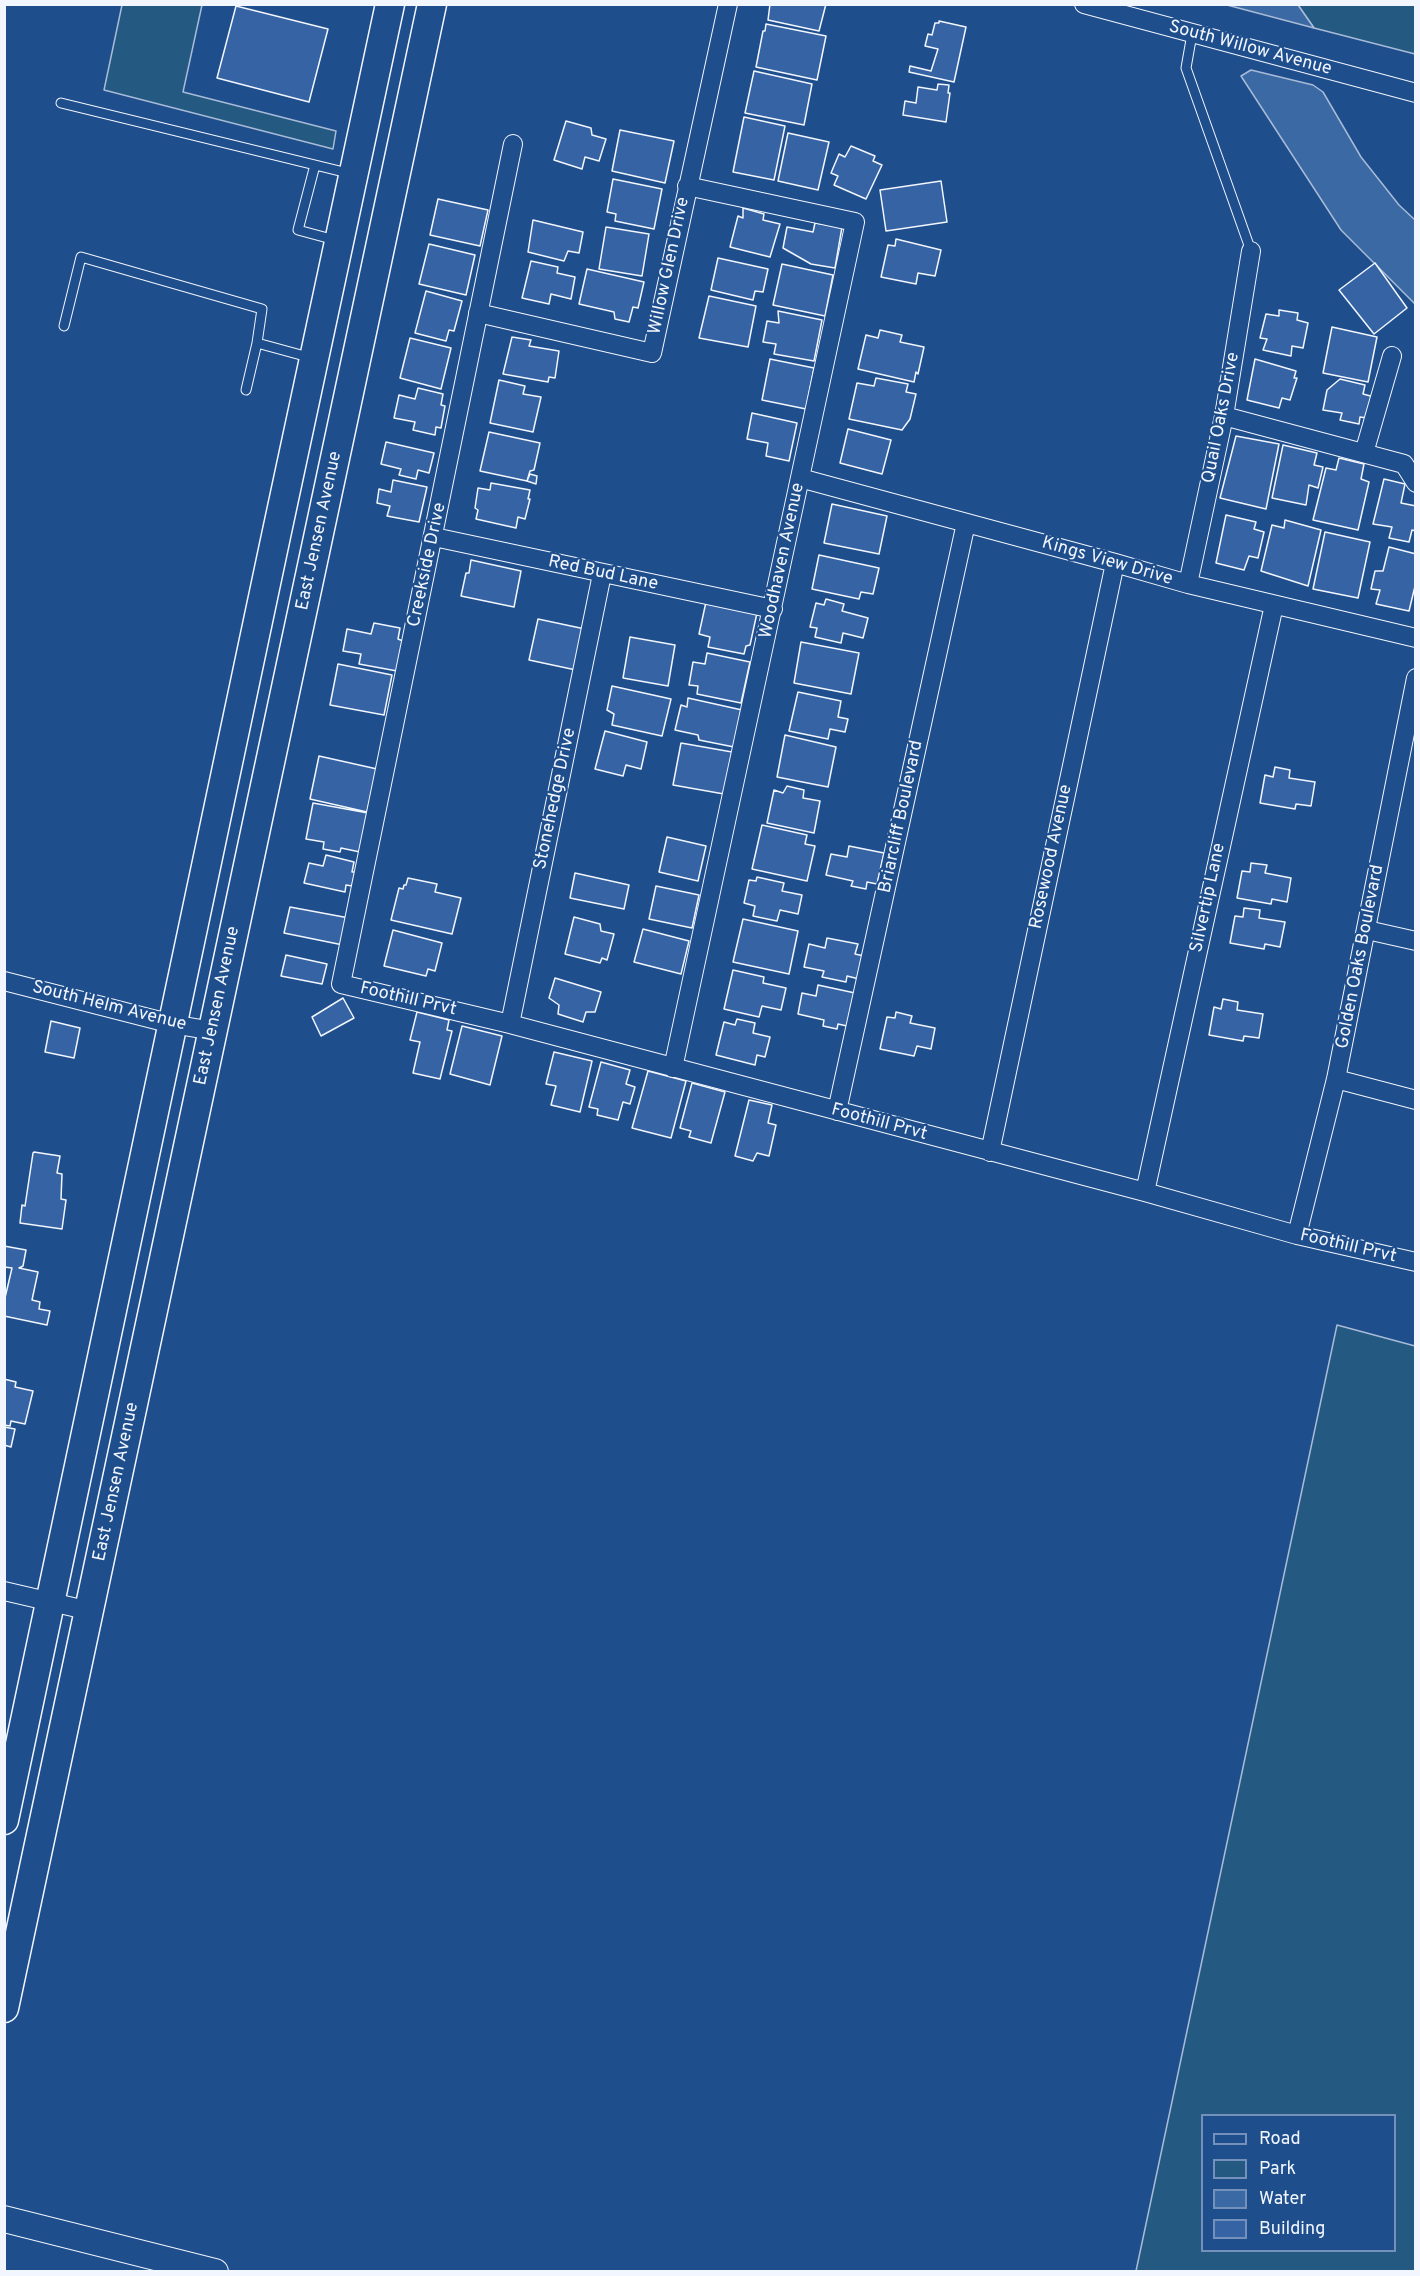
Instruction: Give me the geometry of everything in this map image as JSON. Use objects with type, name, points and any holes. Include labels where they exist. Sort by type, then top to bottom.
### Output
[{"type":"main road","points":[[4,1820],[390,4]]},
{"type":"main road","name":"East Jensen Avenue","points":[[4,2008],[432,4]]},
{"type":"street","name":"Willow Glen Drive","points":[[478,313],[651,353],[728,4]]},
{"type":"street","name":"South Willow Avenue","points":[[1084,4],[1416,93]]},
{"type":"street","name":"Creekside Drive","points":[[341,984],[513,144]]},
{"type":"street","name":"Woodhaven Avenue","points":[[674,1068],[855,222],[687,186]]},
{"type":"street","name":"Quail Oaks Drive","points":[[1188,584],[1224,416],[1251,251]]},
{"type":"street","points":[[1364,453],[1392,356]]},
{"type":"street","points":[[1224,416],[1404,464],[1416,483]]},
{"type":"street","name":"Kings View Drive","points":[[800,478],[1188,584],[1416,639]]},
{"type":"street","name":"Briarcliff Boulevard","points":[[837,1111],[966,523]]},
{"type":"street","name":"Red Bud Lane","points":[[434,537],[773,609]]},
{"type":"street","name":"Rosewood Avenue","points":[[990,1152],[1114,563]]},
{"type":"street","name":"Stonehedge Drive","points":[[510,1024],[602,574]]},
{"type":"street","name":"Silvertip Lane","points":[[1145,1192],[1274,605]]},
{"type":"street","name":"Golden Oaks Boulevard","points":[[1297,1234],[1336,1079],[1416,678]]},
{"type":"street","points":[[1367,930],[1416,941]]},
{"type":"street","name":"South Helm Avenue","points":[[4,981],[172,1024],[213,1031]]},
{"type":"street","name":"Foothill Prvt","points":[[341,984],[510,1024],[1297,1234],[1416,1262]]},
{"type":"street","points":[[1336,1079],[1416,1100]]},
{"type":"street","points":[[4,1591],[90,1611]]},
{"type":"street","points":[[4,2219],[215,2271]]},
{"type":"lane","points":[[1192,34],[1186,68],[1251,251]]},
{"type":"lane","points":[[61,102],[354,175]]},
{"type":"lane","points":[[315,165],[298,230],[340,241]]},
{"type":"lane","points":[[63,326],[81,257],[262,309],[246,390]]},
{"type":"lane","points":[[257,343],[314,358]]},
{"type":"green space","points":[[122,5],[202,5],[183,92],[336,131],[333,149],[104,90]]},
{"type":"green space","points":[[1298,5],[1415,5],[1415,54],[1314,28]]},
{"type":"green space","points":[[1337,1325],[1415,1346],[1415,2271],[1136,2271]]},
{"type":"water","points":[[1227,5],[1298,5],[1314,28]]},
{"type":"water","points":[[1251,70],[1313,85],[1323,92],[1361,157],[1399,205],[1415,220],[1415,304],[1341,230],[1241,76]]},
{"type":"building","points":[[770,4],[826,4],[819,31],[768,20]]},
{"type":"building","points":[[236,6],[328,29],[309,102],[217,78]]},
{"type":"building","points":[[939,21],[966,27],[954,82],[909,72],[910,66],[931,71],[938,49],[925,46],[928,34],[932,35],[935,23]]},
{"type":"building","points":[[766,24],[826,36],[817,80],[756,67]]},
{"type":"building","points":[[754,71],[812,84],[804,125],[745,113]]},
{"type":"building","points":[[938,84],[949,85],[946,122],[903,115],[905,101],[916,103],[918,87],[937,90]]},
{"type":"building","points":[[744,117],[785,126],[774,180],[733,172]]},
{"type":"building","points":[[566,121],[591,128],[592,135],[606,139],[599,161],[585,157],[582,169],[554,160]]},
{"type":"building","points":[[620,130],[674,141],[665,183],[612,171]]},
{"type":"building","points":[[788,133],[829,142],[818,190],[778,181]]},
{"type":"building","points":[[851,146],[875,156],[873,161],[882,165],[866,199],[834,185],[838,176],[831,173],[839,154],[845,157]]},
{"type":"building","points":[[613,179],[662,189],[654,229],[615,221],[616,214],[607,212]]},
{"type":"building","points":[[941,181],[947,222],[886,231],[880,190]]},
{"type":"building","points":[[438,199],[488,210],[480,246],[430,235]]},
{"type":"building","points":[[743,208],[764,214],[763,220],[780,224],[770,257],[730,247],[738,216],[743,218]]},
{"type":"building","points":[[533,220],[583,232],[579,253],[568,251],[564,261],[528,252]]},
{"type":"building","points":[[815,223],[842,227],[835,268],[811,264],[783,248],[787,227],[813,232]]},
{"type":"building","points":[[606,227],[649,234],[642,276],[599,269]]},
{"type":"building","points":[[896,239],[941,250],[935,276],[918,273],[916,284],[881,277],[888,245],[895,246]]},
{"type":"building","points":[[429,244],[475,255],[466,295],[419,284]]},
{"type":"building","points":[[718,258],[768,269],[763,292],[755,291],[753,300],[711,290]]},
{"type":"building","points":[[531,261],[558,267],[557,273],[575,277],[571,299],[551,294],[549,304],[522,298]]},
{"type":"building","points":[[1375,263],[1407,308],[1374,334],[1339,290]]},
{"type":"building","points":[[782,264],[833,275],[825,316],[773,305]]},
{"type":"building","points":[[587,269],[644,282],[638,308],[633,307],[629,322],[615,319],[614,312],[579,304]]},
{"type":"building","points":[[426,291],[462,301],[454,331],[449,330],[446,341],[415,333]]},
{"type":"building","points":[[709,296],[756,306],[748,347],[699,338]]},
{"type":"building","points":[[1279,310],[1298,313],[1297,320],[1308,323],[1303,348],[1292,346],[1291,356],[1263,350],[1267,339],[1260,338],[1266,314],[1279,316]]},
{"type":"building","points":[[778,311],[822,320],[814,361],[774,354],[776,344],[763,342],[767,321],[779,323]]},
{"type":"building","points":[[1332,327],[1377,337],[1368,382],[1323,373]]},
{"type":"building","points":[[880,330],[902,335],[900,342],[924,347],[914,382],[858,369],[866,335],[878,338]]},
{"type":"building","points":[[512,337],[531,340],[529,346],[559,351],[555,378],[549,377],[548,382],[503,374]]},
{"type":"building","points":[[410,338],[451,348],[441,389],[400,378]]},
{"type":"building","points":[[770,359],[814,368],[806,409],[762,400]]},
{"type":"building","points":[[1255,359],[1296,371],[1294,378],[1297,378],[1290,400],[1282,398],[1279,408],[1247,400]]},
{"type":"building","points":[[876,378],[908,384],[906,392],[916,394],[910,419],[902,430],[849,419],[857,383],[874,386]]},
{"type":"building","points":[[1340,379],[1365,385],[1363,394],[1378,398],[1374,419],[1360,417],[1359,424],[1340,420],[1342,413],[1323,410],[1327,390]]},
{"type":"building","points":[[499,380],[525,386],[523,394],[541,397],[533,432],[490,423]]},
{"type":"building","points":[[418,388],[443,394],[441,405],[445,406],[441,428],[436,427],[435,435],[413,430],[415,422],[394,418],[399,395],[415,399]]},
{"type":"building","points":[[752,413],[797,423],[789,461],[766,456],[768,443],[747,439]]},
{"type":"building","points":[[848,429],[891,440],[882,474],[840,463]]},
{"type":"building","points":[[489,432],[540,443],[534,470],[530,471],[527,481],[480,471]]},
{"type":"building","points":[[1236,436],[1279,444],[1266,509],[1220,498]]},
{"type":"building","points":[[386,442],[434,453],[429,473],[418,470],[416,479],[399,475],[401,469],[381,464]]},
{"type":"building","points":[[1283,445],[1317,453],[1314,465],[1323,467],[1318,488],[1309,485],[1306,505],[1272,498]]},
{"type":"building","points":[[1339,458],[1364,464],[1361,479],[1369,482],[1358,530],[1313,520],[1326,468],[1336,470]]},
{"type":"building","points":[[530,474],[537,476],[536,484],[527,481]]},
{"type":"building","points":[[1384,479],[1405,484],[1401,503],[1416,506],[1416,531],[1412,530],[1409,542],[1389,538],[1392,527],[1373,524]]},
{"type":"building","points":[[393,480],[427,487],[419,522],[387,516],[390,506],[377,503],[379,489],[391,492]]},
{"type":"building","points":[[491,483],[530,490],[525,519],[518,517],[516,528],[476,519],[478,488],[490,490]]},
{"type":"building","points":[[832,504],[887,516],[879,554],[824,543]]},
{"type":"building","points":[[1226,515],[1256,522],[1254,529],[1264,532],[1258,558],[1249,556],[1244,570],[1216,563]]},
{"type":"building","points":[[1285,520],[1321,530],[1308,586],[1261,571],[1272,525],[1284,528]]},
{"type":"building","points":[[1325,532],[1370,542],[1358,598],[1313,589]]},
{"type":"building","points":[[1389,547],[1416,554],[1416,582],[1409,611],[1376,604],[1380,590],[1371,589],[1375,571],[1383,571]]},
{"type":"building","points":[[819,555],[879,568],[873,594],[861,592],[859,599],[812,589]]},
{"type":"building","points":[[471,560],[521,571],[514,607],[461,596]]},
{"type":"building","points":[[826,599],[844,604],[842,611],[868,618],[863,638],[843,633],[841,643],[815,637],[817,628],[810,627],[816,603],[824,605]]},
{"type":"building","points":[[706,602],[757,613],[750,645],[746,646],[744,654],[708,647],[710,637],[699,634]]},
{"type":"building","points":[[538,619],[585,629],[576,670],[529,660]]},
{"type":"building","points":[[374,623],[400,628],[398,639],[403,641],[397,671],[359,664],[361,654],[343,651],[347,629],[371,634]]},
{"type":"building","points":[[630,637],[675,645],[668,686],[623,678]]},
{"type":"building","points":[[801,642],[859,653],[851,694],[794,683]]},
{"type":"building","points":[[707,653],[750,662],[741,703],[697,694],[698,686],[689,685],[693,662],[705,664]]},
{"type":"building","points":[[338,664],[392,675],[384,715],[330,705]]},
{"type":"building","points":[[612,686],[671,699],[662,736],[612,725],[614,714],[607,710]]},
{"type":"building","points":[[798,692],[841,701],[838,717],[848,719],[845,732],[830,729],[828,739],[789,731]]},
{"type":"building","points":[[688,698],[742,710],[734,747],[699,740],[698,735],[675,730],[681,705],[687,707]]},
{"type":"building","points":[[605,731],[647,742],[641,769],[626,765],[623,776],[595,769]]},
{"type":"building","points":[[785,735],[836,747],[828,787],[777,777]]},
{"type":"building","points":[[681,743],[732,752],[724,794],[673,785]]},
{"type":"building","points":[[319,756],[377,769],[367,812],[310,799]]},
{"type":"building","points":[[1275,767],[1290,770],[1289,778],[1315,782],[1311,806],[1296,804],[1295,809],[1260,803],[1265,775],[1273,777]]},
{"type":"building","points":[[787,786],[804,790],[803,798],[820,801],[814,833],[767,823],[774,790],[783,793]]},
{"type":"building","points":[[313,803],[368,813],[360,852],[341,848],[340,852],[323,849],[324,842],[306,839]]},
{"type":"building","points":[[762,825],[807,835],[805,844],[815,846],[807,881],[752,869]]},
{"type":"building","points":[[667,837],[706,846],[698,881],[659,872]]},
{"type":"building","points":[[849,846],[884,853],[877,884],[867,882],[866,889],[851,886],[853,881],[826,875],[831,854],[847,857]]},
{"type":"building","points":[[326,855],[354,862],[352,872],[355,872],[352,886],[346,885],[345,892],[304,883],[309,863],[323,866]]},
{"type":"building","points":[[1251,863],[1267,865],[1265,873],[1291,878],[1287,902],[1272,899],[1271,904],[1237,898],[1242,871],[1250,872]]},
{"type":"building","points":[[575,873],[629,885],[624,909],[570,898]]},
{"type":"building","points":[[757,877],[784,883],[782,891],[802,895],[798,914],[780,910],[777,921],[753,916],[755,906],[744,903],[749,880],[756,881]]},
{"type":"building","points":[[408,878],[437,884],[435,892],[461,898],[452,934],[391,920],[399,888],[403,889]]},
{"type":"building","points":[[656,886],[699,895],[692,928],[649,919]]},
{"type":"building","points":[[290,907],[349,918],[343,945],[284,933]]},
{"type":"building","points":[[1244,908],[1260,910],[1259,918],[1285,922],[1280,947],[1265,944],[1264,949],[1230,943],[1235,916],[1243,917]]},
{"type":"building","points":[[574,917],[600,924],[601,931],[614,934],[607,960],[602,958],[600,963],[565,954]]},
{"type":"building","points":[[743,919],[798,931],[789,974],[733,962]]},
{"type":"building","points":[[643,929],[689,941],[681,974],[634,962]]},
{"type":"building","points":[[393,930],[442,943],[435,971],[428,969],[426,976],[384,966]]},
{"type":"building","points":[[827,938],[858,944],[855,954],[864,956],[859,979],[847,976],[846,982],[822,977],[824,971],[804,967],[809,944],[825,948]]},
{"type":"building","points":[[286,955],[327,964],[322,984],[281,976]]},
{"type":"building","points":[[733,970],[764,977],[763,983],[786,988],[781,1010],[762,1006],[759,1017],[724,1009]]},
{"type":"building","points":[[555,978],[601,992],[595,1012],[586,1012],[583,1022],[558,1014],[559,1005],[549,998]]},
{"type":"building","points":[[818,985],[855,993],[847,1026],[838,1024],[837,1029],[823,1026],[824,1020],[798,1014],[802,993],[816,996]]},
{"type":"building","points":[[343,998],[354,1018],[321,1036],[312,1017]]},
{"type":"building","points":[[1223,999],[1238,1002],[1237,1010],[1263,1014],[1259,1038],[1244,1036],[1243,1041],[1209,1035],[1214,1007],[1221,1009]]},
{"type":"building","points":[[417,1012],[449,1020],[447,1030],[452,1031],[440,1079],[413,1073],[420,1042],[410,1040]]},
{"type":"building","points":[[896,1012],[912,1016],[910,1023],[935,1028],[931,1049],[917,1046],[914,1056],[880,1049],[887,1017],[895,1018]]},
{"type":"building","points":[[737,1019],[755,1023],[753,1033],[770,1037],[765,1057],[757,1055],[755,1065],[716,1055],[724,1022],[735,1025]]},
{"type":"building","points":[[51,1021],[80,1028],[74,1058],[45,1052]]},
{"type":"building","points":[[462,1026],[502,1036],[490,1085],[450,1074]]},
{"type":"building","points":[[554,1052],[592,1061],[580,1112],[551,1105],[556,1086],[546,1084]]},
{"type":"building","points":[[601,1062],[630,1070],[626,1084],[635,1087],[630,1104],[623,1102],[618,1120],[597,1115],[598,1109],[589,1107]]},
{"type":"building","points":[[648,1071],[686,1081],[671,1138],[632,1128]]},
{"type":"building","points":[[692,1083],[725,1092],[711,1143],[689,1137],[691,1131],[680,1128]]},
{"type":"building","points":[[749,1100],[772,1105],[768,1123],[776,1125],[769,1156],[757,1153],[753,1161],[735,1156]]},
{"type":"building","points":[[34,1152],[60,1156],[57,1173],[62,1174],[61,1199],[66,1200],[62,1229],[20,1223]]},
{"type":"building","points":[[4,1246],[26,1250],[23,1266],[19,1268],[38,1272],[32,1300],[40,1302],[39,1309],[50,1311],[47,1325],[4,1316],[4,1302],[12,1268],[4,1267]]},
{"type":"building","points":[[4,1379],[16,1382],[15,1387],[33,1391],[25,1424],[11,1421],[10,1426],[4,1425]]},
{"type":"building","points":[[4,1427],[15,1429],[11,1447],[4,1445]]}]
